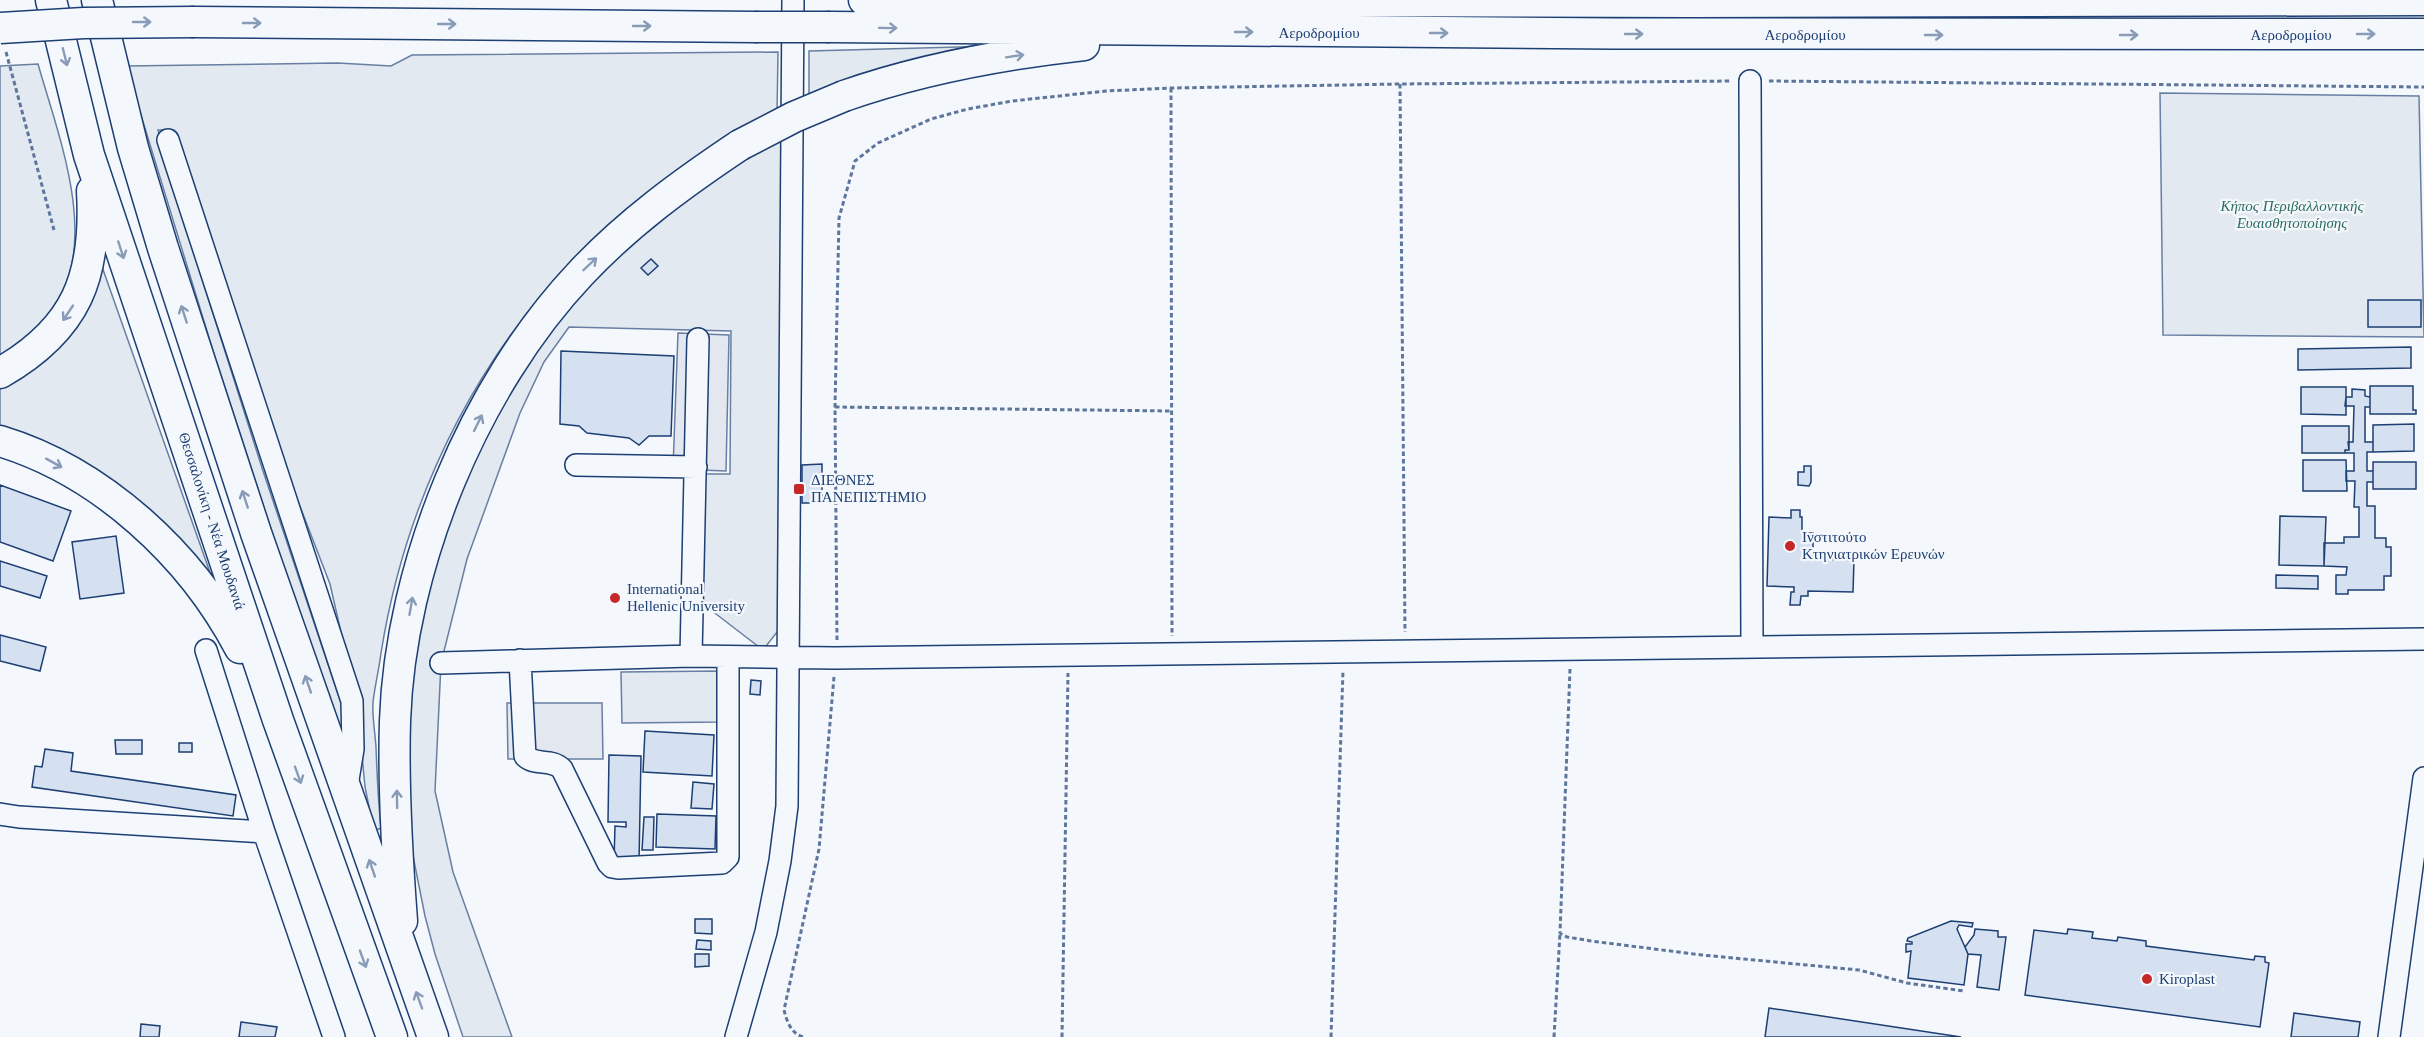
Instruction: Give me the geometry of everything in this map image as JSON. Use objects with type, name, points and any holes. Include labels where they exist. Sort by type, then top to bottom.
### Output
[{"type":"highway","name":"Θεσσαλονίκη - Νέα Μουδανιά","points":[[51,0],[89,155],[278,720],[392,1037]]},
{"type":"highway","points":[[97,0],[133,148],[163,248],[256,533],[433,1037]]},
{"type":"highway","name":"Αεροδρομίου","points":[[864,0],[1302,2],[2424,0]]},
{"type":"highway","points":[[2,35],[84,23],[194,22],[1185,32]]},
{"type":"highway","points":[[406,963],[398,868],[395,720],[414,592],[432,529],[454,471],[483,412],[548,311],[581,272],[637,219],[680,184],[740,145],[794,117],[887,81],[957,64],[1065,47],[1185,32]]},
{"type":"highway","name":"Αεροδρομίου","points":[[1185,32],[1864,35],[2424,34]]},
{"type":"highway","points":[[0,373],[16,364],[66,317],[87,274],[93,244],[89,155]]},
{"type":"highway","points":[[0,441],[48,459],[94,487],[135,517],[172,552],[226,622],[278,720]]},
{"type":"street","points":[[736,1037],[766,932],[780,861],[787,806],[793,0]]},
{"type":"street","points":[[1750,81],[1752,647]]},
{"type":"street","points":[[168,140],[352,701],[353,749],[346,793]]},
{"type":"street","points":[[692,656],[698,339]]},
{"type":"street","points":[[576,465],[696,466]]},
{"type":"street","points":[[441,663],[692,656],[835,658],[1173,652],[1343,653],[2424,639]]},
{"type":"street","points":[[206,650],[264,832],[334,1037]]},
{"type":"street","points":[[520,660],[525,756],[531,760],[552,763],[562,769],[608,863],[618,868],[722,863],[729,857],[728,657]]},
{"type":"street","points":[[2389,1037],[2424,778]]},
{"type":"street","points":[[0,814],[264,832]]},
{"type":"path","points":[[2,35],[54,230]]},
{"type":"path","points":[[803,1037],[788,1025],[784,1010],[819,849],[838,637],[835,407],[839,218],[855,161],[878,143],[931,118],[968,109],[1012,101],[1171,88],[1750,81],[2424,87]]},
{"type":"path","points":[[1400,84],[1405,652]]},
{"type":"path","points":[[1171,88],[1173,652]]},
{"type":"path","points":[[835,407],[1172,411]]},
{"type":"path","points":[[1554,1037],[1571,649]]},
{"type":"path","points":[[1331,1037],[1343,653]]},
{"type":"path","points":[[1062,1037],[1069,654]]},
{"type":"path","points":[[1560,933],[1567,937],[1591,941],[1702,955],[1859,970],[1907,983],[1964,991]]},
{"type":"green space","points":[[996,46],[809,95],[809,51]]},
{"type":"green space","points":[[778,52],[777,112],[687,164],[645,194],[605,228],[562,272],[523,319],[488,369],[457,421],[431,476],[410,534],[393,593],[373,702],[381,828],[374,831],[365,787],[357,702],[330,584],[277,447],[174,130],[158,130],[182,216],[262,468],[345,715],[345,750],[214,354],[126,66],[338,63],[391,66],[412,55]]},
{"type":"green space","points":[[38,64],[70,183],[75,244],[70,274],[54,309],[33,333],[0,359],[0,66]]},
{"type":"green space","name":"Κήπος Περιβαλλοντικής Ευαισθητοποίησης","points":[[2160,93],[2419,96],[2424,337],[2163,335]]},
{"type":"green space","points":[[786,131],[781,627],[763,650],[703,604],[702,474],[730,474],[731,331],[569,327],[544,362],[520,413],[467,559],[441,663],[435,791],[453,872],[512,1037],[463,1037],[435,954],[425,916],[410,841],[404,768],[418,615],[466,467],[543,334],[645,224]]},
{"type":"green space","points":[[100,261],[225,615],[200,574],[0,428],[0,383]]},
{"type":"green space","points":[[720,671],[720,722],[622,723],[621,672]]},
{"type":"shaded area","points":[[678,333],[729,335],[726,471],[673,469]]},
{"type":"shaded area","points":[[507,703],[602,703],[603,759],[508,759]]},
{"type":"building","points":[[651,259],[658,266],[648,275],[641,268]]},
{"type":"building","points":[[2368,300],[2421,300],[2421,327],[2368,327]]},
{"type":"building","points":[[2411,347],[2411,368],[2298,370],[2298,349]]},
{"type":"building","points":[[561,351],[674,356],[671,436],[649,436],[639,445],[629,438],[587,433],[579,426],[560,424]]},
{"type":"building","points":[[2370,386],[2413,386],[2413,410],[2416,410],[2416,414],[2370,414]]},
{"type":"building","points":[[2301,387],[2346,387],[2346,415],[2301,414]]},
{"type":"building","points":[[2352,389],[2365,390],[2365,396],[2370,397],[2370,407],[2365,407],[2365,442],[2373,442],[2373,452],[2367,452],[2367,471],[2373,471],[2373,482],[2367,482],[2367,506],[2375,506],[2375,538],[2386,538],[2386,547],[2391,547],[2391,576],[2384,576],[2384,590],[2348,590],[2348,594],[2336,594],[2336,575],[2346,575],[2347,567],[2324,566],[2324,543],[2344,543],[2344,537],[2359,537],[2359,507],[2354,507],[2355,481],[2346,481],[2346,471],[2354,471],[2354,453],[2345,453],[2345,450],[2349,450],[2348,442],[2353,442],[2354,406],[2345,406],[2346,397],[2352,397]]},
{"type":"building","points":[[2414,424],[2414,451],[2373,452],[2373,425]]},
{"type":"building","points":[[2302,426],[2349,426],[2349,450],[2345,450],[2345,453],[2302,453]]},
{"type":"building","points":[[2303,460],[2346,460],[2347,491],[2303,491]]},
{"type":"building","points":[[2373,462],[2416,462],[2416,489],[2373,489]]},
{"type":"building","points":[[822,464],[822,503],[802,503],[802,465]]},
{"type":"building","points":[[1804,466],[1811,466],[1809,486],[1798,485],[1798,472],[1804,472]]},
{"type":"building","points":[[0,485],[71,511],[53,561],[0,542]]},
{"type":"building","name":"Ινστιτούτο Κτηνιατρικών Ερευνών","points":[[1791,510],[1800,510],[1802,533],[1813,533],[1813,559],[1854,560],[1853,592],[1808,591],[1808,596],[1801,596],[1800,605],[1790,605],[1791,592],[1794,592],[1794,587],[1767,586],[1769,517],[1791,518]]},
{"type":"building","points":[[2280,516],[2326,517],[2324,566],[2279,565]]},
{"type":"building","points":[[116,536],[124,593],[80,599],[72,542]]},
{"type":"building","points":[[0,561],[47,576],[40,598],[0,586]]},
{"type":"building","points":[[2276,575],[2318,576],[2318,589],[2276,588]]},
{"type":"building","points":[[0,635],[46,647],[40,671],[0,661]]},
{"type":"building","points":[[751,680],[761,681],[760,695],[750,694]]},
{"type":"building","points":[[645,731],[714,735],[712,776],[643,772]]},
{"type":"building","points":[[115,740],[142,740],[142,754],[116,754]]},
{"type":"building","points":[[179,743],[192,743],[192,752],[179,752]]},
{"type":"building","points":[[45,749],[73,753],[71,771],[236,795],[233,816],[32,787],[35,766],[42,767]]},
{"type":"building","points":[[609,755],[641,756],[639,863],[614,862],[615,826],[626,827],[626,822],[608,822]]},
{"type":"building","points":[[693,782],[714,784],[712,809],[691,808]]},
{"type":"building","points":[[657,814],[716,816],[715,849],[656,847]]},
{"type":"building","points":[[644,817],[654,817],[653,850],[642,850]]},
{"type":"building","points":[[695,919],[712,919],[712,934],[695,933]]},
{"type":"building","points":[[1951,921],[1973,923],[1972,927],[1959,925],[1957,929],[1968,954],[1964,985],[1908,978],[1911,951],[1906,952],[1906,944],[1912,944],[1912,942],[1907,941],[1908,938]]},
{"type":"building","points":[[1975,929],[1998,931],[1998,937],[2006,937],[1999,990],[1977,987],[1981,955],[1968,954],[1965,947],[1974,935]]},
{"type":"building","name":"Kiroplast","points":[[2068,929],[2093,932],[2092,938],[2117,941],[2118,937],[2146,941],[2146,946],[2254,960],[2255,956],[2265,957],[2265,962],[2269,963],[2260,1027],[2025,995],[2034,930],[2067,934]]},
{"type":"building","points":[[697,940],[711,941],[711,950],[696,949]]},
{"type":"building","points":[[695,954],[709,954],[709,966],[695,967]]},
{"type":"building","points":[[1769,1008],[1961,1037],[1765,1037]]},
{"type":"building","points":[[2294,1013],[2360,1022],[2358,1037],[2291,1037]]},
{"type":"building","points":[[241,1022],[277,1027],[275,1037],[239,1037]]},
{"type":"building","points":[[141,1024],[160,1026],[159,1037],[140,1037]]},
{"type":"place","name":"ΔΙΕΘΝΕΣ ΠΑΝΕΠΙΣΤΗΜΙΟ","points":[[799,489]]},
{"type":"place","name":"Ινστιτούτο Κτηνιατρικών Ερευνών","points":[[1790,546]]},
{"type":"place","name":"International Hellenic University","points":[[615,598]]},
{"type":"place","name":"Kiroplast","points":[[2147,979]]}]
